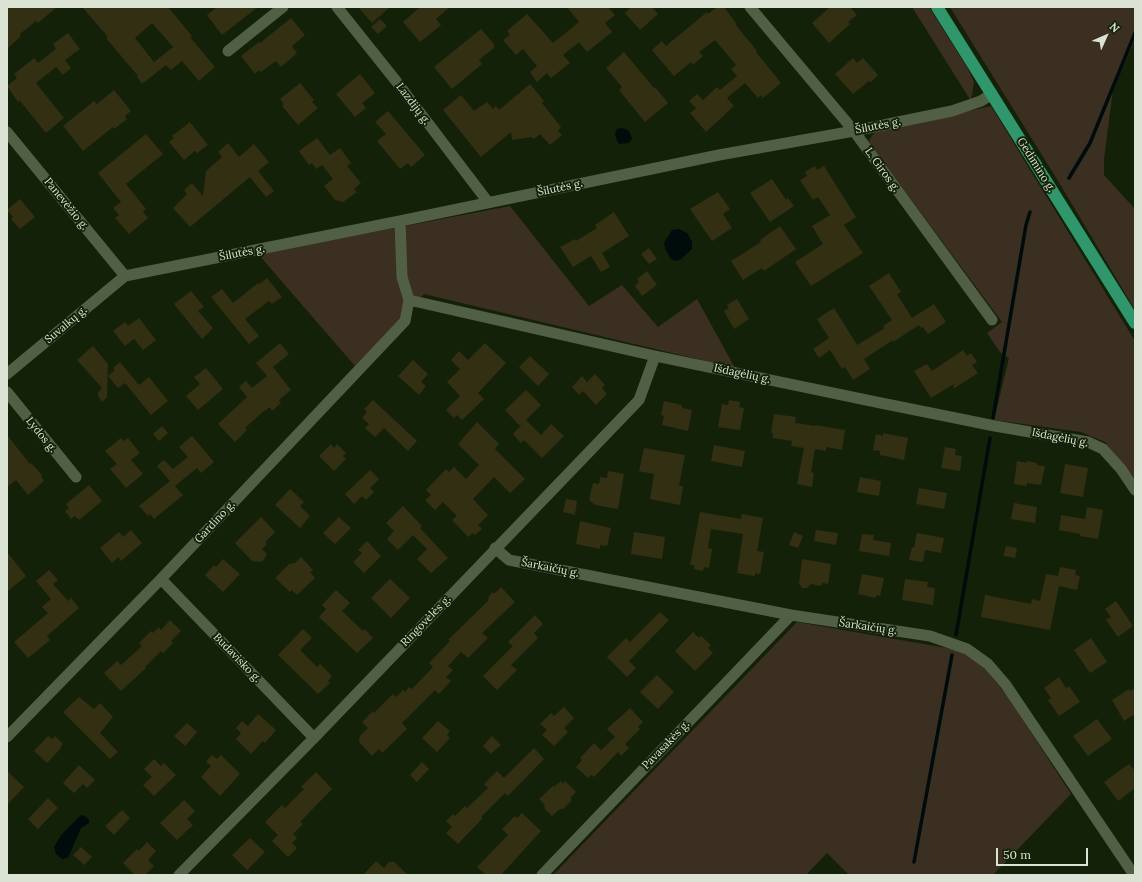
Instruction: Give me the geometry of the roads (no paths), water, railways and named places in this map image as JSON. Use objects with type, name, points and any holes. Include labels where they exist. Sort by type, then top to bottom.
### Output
[{"type":"highway","name":"Gedimino g.","points":[[937,7],[1135,323]]},
{"type":"street","points":[[228,51],[283,7]]},
{"type":"street","name":"Lazdijų g.","points":[[337,7],[396,81],[488,202]]},
{"type":"street","name":"L. Giros g.","points":[[750,7],[854,131],[992,320]]},
{"type":"street","name":"Šilutės g.","points":[[125,276],[720,155],[854,131],[952,111],[981,101],[992,94]]},
{"type":"street","name":"Panevėžio g.","points":[[7,132],[125,276]]},
{"type":"street","points":[[400,221],[402,277],[409,300]]},
{"type":"street","name":"Suvalkų g.","points":[[7,374],[125,276]]},
{"type":"street","name":"Išdagėlių g.","points":[[409,300],[655,356],[995,426],[1088,442],[1103,449],[1121,469],[1135,490]]},
{"type":"street","name":"Gardino g.","points":[[7,737],[161,579],[405,321],[409,300]]},
{"type":"street","name":"Ringovėlės g.","points":[[179,875],[314,738],[639,400],[655,356]]},
{"type":"street","name":"Lydos g.","points":[[7,392],[76,477]]},
{"type":"street","name":"Šarkaičių g.","points":[[496,548],[509,560],[791,615],[930,636],[967,650],[988,664],[1006,685],[1134,874]]},
{"type":"street","name":"Budavisko g.","points":[[161,579],[314,738]]},
{"type":"street","name":"Pavasakės g.","points":[[542,875],[791,615]]},
{"type":"waterway","points":[[1069,178],[1090,143],[1135,33]]},
{"type":"waterway","points":[[993,418],[1026,225],[1030,212]]},
{"type":"waterway","points":[[956,635],[990,438]]},
{"type":"waterway","points":[[914,862],[952,655]]}]
